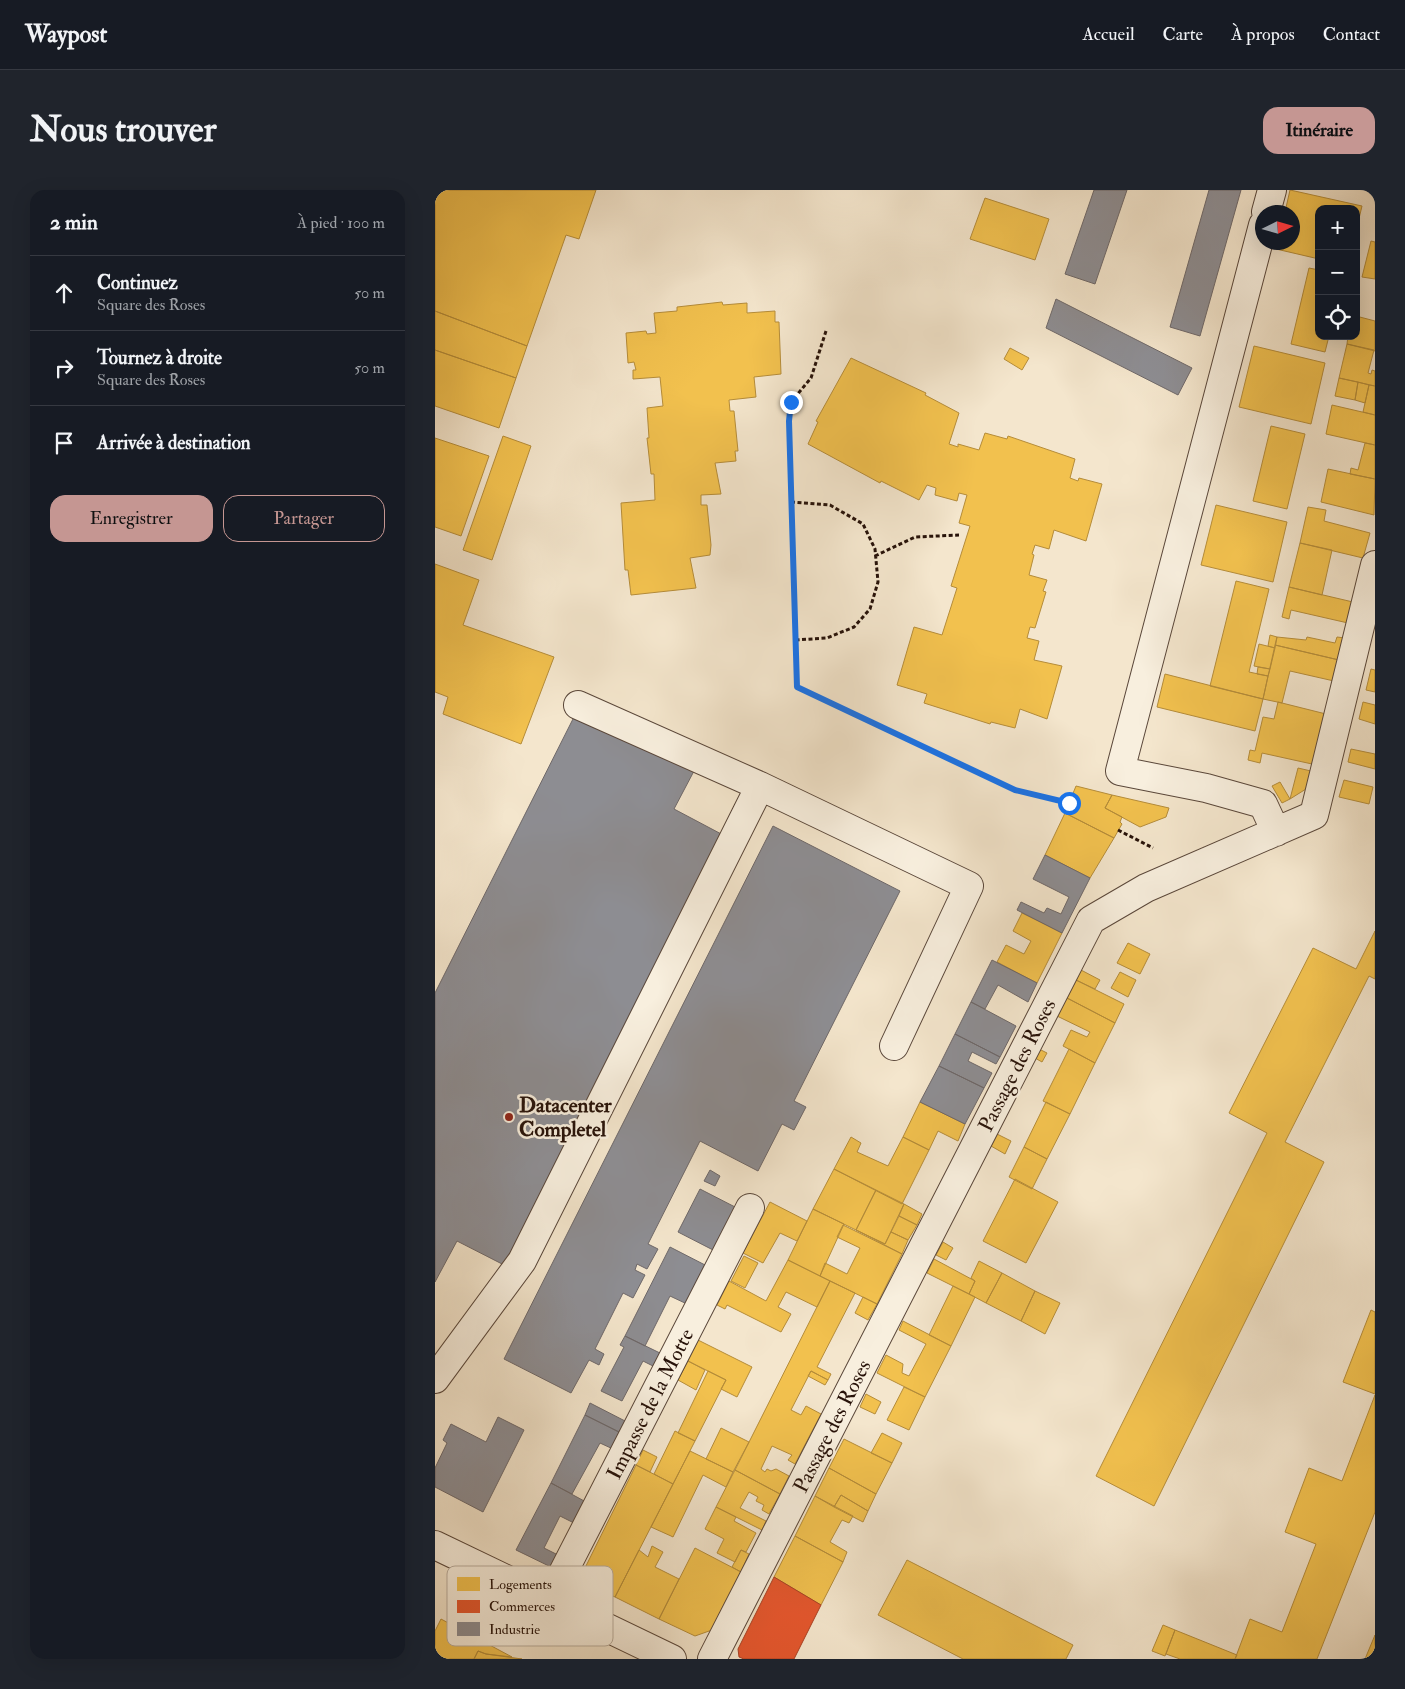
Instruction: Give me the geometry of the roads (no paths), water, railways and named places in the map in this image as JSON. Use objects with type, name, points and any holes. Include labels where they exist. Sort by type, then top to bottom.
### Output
[{"type":"street","points":[[1268,205],[1272,190]]},
{"type":"street","points":[[1256,250],[1120,771],[1205,788],[1263,804],[1276,832]]},
{"type":"street","name":"Passage des Roses","points":[[712,1659],[1091,920],[1146,888],[1314,815],[1375,565]]},
{"type":"street","points":[[578,704],[760,786],[969,886],[894,1046]]},
{"type":"street","points":[[435,1379],[522,1261],[760,786]]},
{"type":"street","name":"Impasse de la Motte","points":[[566,1566],[750,1208]]},
{"type":"street","points":[[435,1545],[479,1566]]},
{"type":"street","points":[[613,1631],[672,1659]]},
{"type":"place","name":"Datacenter Completel","points":[[509,1117]]}]
